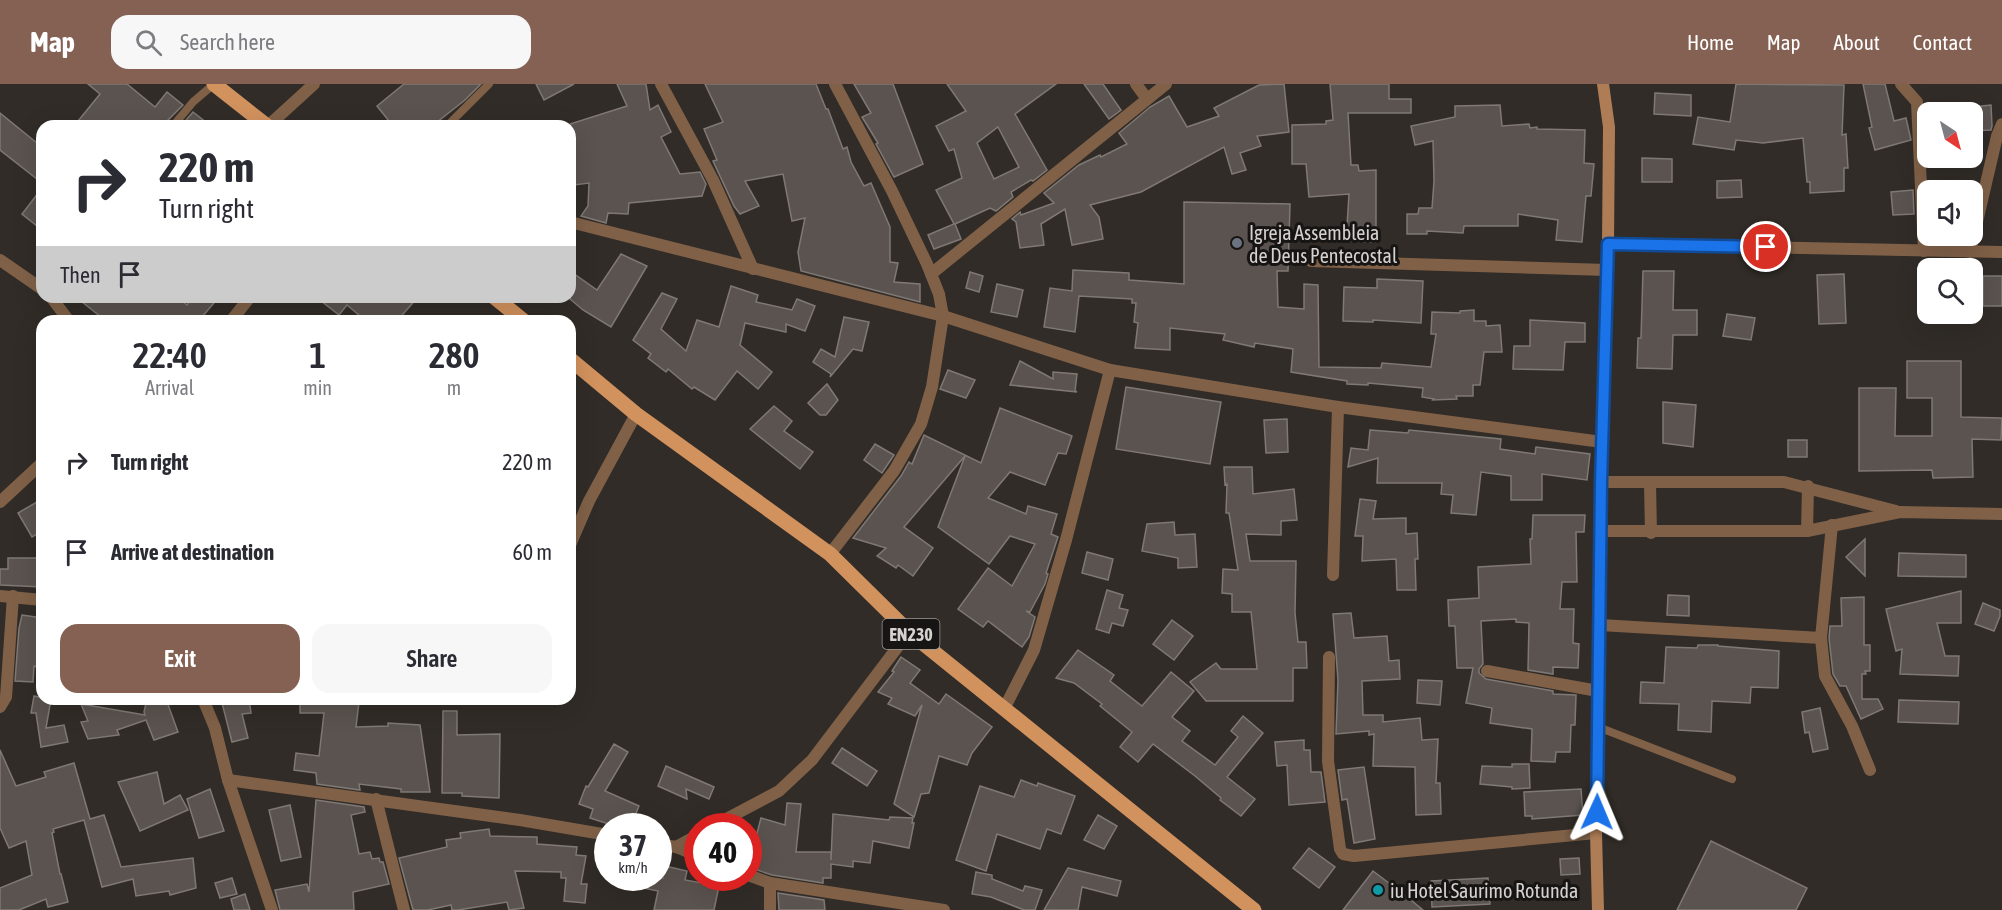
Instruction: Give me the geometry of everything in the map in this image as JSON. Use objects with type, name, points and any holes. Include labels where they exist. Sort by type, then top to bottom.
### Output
[{"type":"main road","points":[[214,84],[259,120]]},
{"type":"main road","points":[[500,303],[512,315]]},
{"type":"main road","name":"EN230","points":[[576,364],[636,414],[830,554],[909,632],[1254,910]]},
{"type":"street","points":[[274,120],[314,84]]},
{"type":"street","points":[[661,84],[713,180],[753,269]]},
{"type":"street","points":[[830,554],[894,471],[921,424],[932,387],[943,316],[939,294],[931,274],[892,192],[835,84]]},
{"type":"street","points":[[1136,84],[1147,99]]},
{"type":"street","points":[[931,274],[1166,84]]},
{"type":"street","points":[[1598,910],[1596,833],[1609,127],[1604,84]]},
{"type":"street","points":[[1901,84],[1917,102],[1924,251]]},
{"type":"street","points":[[1970,252],[1997,136],[2002,124]]},
{"type":"street","points":[[576,224],[943,316],[1110,370],[1338,406],[1602,442]]},
{"type":"street","points":[[1608,244],[2002,252]]},
{"type":"street","points":[[0,260],[36,285]]},
{"type":"street","points":[[1311,261],[1607,270]]},
{"type":"street","points":[[236,315],[245,303]]},
{"type":"street","points":[[1004,709],[1034,650],[1063,551],[1110,370]]},
{"type":"street","points":[[1333,575],[1338,406]]},
{"type":"street","points":[[576,531],[589,501],[636,414]]},
{"type":"street","points":[[3,496],[36,468]]},
{"type":"street","points":[[1601,482],[1784,482],[1808,486],[1900,512]]},
{"type":"street","points":[[1650,483],[1651,533]]},
{"type":"street","points":[[1807,531],[1808,486]]},
{"type":"street","points":[[1601,531],[1651,533],[1807,531],[1900,512],[2002,514]]},
{"type":"street","points":[[1832,525],[1821,638],[1825,676],[1852,726],[1870,770]]},
{"type":"street","points":[[0,596],[36,599]]},
{"type":"street","points":[[0,707],[6,697],[13,596]]},
{"type":"street","points":[[1599,625],[1821,638]]},
{"type":"street","points":[[738,813],[779,791],[812,760],[909,632]]},
{"type":"street","points":[[1329,657],[1328,761],[1340,849],[1343,854],[1354,856],[1596,833]]},
{"type":"street","points":[[1487,671],[1598,691]]},
{"type":"street","points":[[206,705],[228,780],[272,910]]},
{"type":"street","points":[[228,780],[376,799],[594,833]]},
{"type":"street","points":[[376,799],[404,910]]},
{"type":"street","points":[[676,847],[684,843]]},
{"type":"street","points":[[672,846],[684,850]]},
{"type":"street","points":[[762,880],[944,910]]},
{"type":"street","points":[[770,883],[770,910]]},
{"type":"lane","points":[[179,120],[193,102],[214,84]]},
{"type":"lane","points":[[453,120],[489,84]]},
{"type":"lane","points":[[1598,727],[1732,779]]},
{"type":"building","points":[[88,84],[127,84],[155,107],[167,92],[183,105],[168,120],[79,120],[100,94]]},
{"type":"building","points":[[404,84],[481,84],[440,120],[388,120],[377,106]]},
{"type":"building","points":[[536,84],[574,84],[544,100]]},
{"type":"building","points":[[617,84],[646,84],[650,110],[658,105],[671,132],[661,137],[680,174],[700,172],[706,184],[702,196],[629,203],[628,214],[608,213],[606,223],[581,216],[588,206],[589,183],[576,185],[576,122],[627,106]]},
{"type":"building","points":[[705,84],[816,84],[843,149],[847,147],[851,162],[864,186],[871,183],[890,227],[890,262],[898,263],[894,282],[920,284],[920,302],[801,271],[798,252],[805,218],[792,221],[783,174],[745,181],[759,206],[740,214],[713,161],[717,160],[704,129],[723,122]]},
{"type":"building","points":[[854,84],[893,84],[923,164],[894,177],[876,144],[878,143],[862,117],[871,113]]},
{"type":"building","points":[[947,84],[1056,84],[1015,114],[1047,170],[1033,181],[1011,192],[1013,197],[996,211],[990,208],[955,224],[961,239],[934,249],[928,235],[954,224],[936,190],[962,178],[954,149],[949,151],[936,126],[966,111]],"holes":[[[998,127],[1019,167],[994,179],[977,143]]]},
{"type":"building","points":[[1084,84],[1103,84],[1121,110],[1109,119]]},
{"type":"building","points":[[1284,84],[1289,132],[1257,136],[1261,146],[1240,153],[1246,170],[1232,174],[1224,147],[1141,192],[1090,205],[1099,217],[1103,239],[1072,245],[1065,209],[1041,224],[1044,245],[1020,248],[1016,222],[1012,219],[1020,212],[1021,215],[1054,203],[1044,193],[1079,165],[1127,144],[1119,133],[1150,107],[1169,96],[1187,127],[1219,116],[1214,108],[1259,85]]},
{"type":"building","points":[[1330,84],[1389,84],[1389,99],[1411,99],[1411,113],[1348,113],[1351,165],[1358,165],[1359,171],[1376,170],[1376,242],[1344,241],[1349,194],[1309,197],[1306,164],[1292,164],[1292,125],[1326,124],[1326,121],[1333,120]]},
{"type":"building","points":[[1736,84],[1844,85],[1842,135],[1846,134],[1848,168],[1844,168],[1844,191],[1810,193],[1803,138],[1763,143],[1736,140],[1734,150],[1693,144],[1698,117],[1730,122]]},
{"type":"building","points":[[1863,84],[1885,84],[1894,121],[1906,118],[1911,140],[1875,150],[1869,128],[1872,127]]},
{"type":"building","points":[[1655,93],[1691,95],[1691,116],[1654,114]]},
{"type":"building","points":[[1500,105],[1502,126],[1529,124],[1530,128],[1537,127],[1537,129],[1585,130],[1584,163],[1594,164],[1591,196],[1586,196],[1582,242],[1556,240],[1558,220],[1518,214],[1518,226],[1464,226],[1463,233],[1427,231],[1427,234],[1407,234],[1407,214],[1418,214],[1419,208],[1432,208],[1434,181],[1433,141],[1415,145],[1411,126],[1455,117],[1455,106]]},
{"type":"building","points":[[1991,105],[1991,130],[1983,130],[1983,106]]},
{"type":"building","points":[[193,112],[203,120],[186,120]]},
{"type":"building","points":[[0,113],[36,142],[36,178],[0,150]]},
{"type":"building","points":[[1642,158],[1672,159],[1672,182],[1642,182]]},
{"type":"building","points":[[1741,180],[1742,197],[1717,198],[1717,181]]},
{"type":"building","points":[[1913,190],[1914,214],[1893,215],[1891,192]]},
{"type":"building","points":[[36,196],[36,225],[22,214]]},
{"type":"building","points":[[1184,202],[1290,204],[1288,271],[1277,271],[1278,307],[1304,309],[1304,284],[1318,285],[1319,367],[1381,368],[1382,363],[1431,367],[1436,334],[1431,334],[1432,312],[1460,313],[1460,311],[1474,310],[1474,321],[1486,321],[1486,326],[1500,325],[1502,352],[1484,352],[1480,385],[1473,385],[1473,396],[1433,400],[1422,397],[1423,388],[1368,383],[1368,385],[1347,384],[1347,381],[1291,372],[1293,349],[1255,343],[1254,347],[1223,340],[1225,334],[1170,328],[1170,350],[1135,348],[1138,323],[1134,322],[1136,303],[1132,303],[1132,299],[1079,296],[1075,332],[1044,327],[1050,288],[1072,291],[1073,270],[1129,273],[1129,280],[1184,284]]},
{"type":"building","points":[[621,254],[647,266],[611,327],[575,303],[576,275],[597,290]]},
{"type":"building","points":[[1643,271],[1674,271],[1673,310],[1697,310],[1697,335],[1673,335],[1672,369],[1637,368],[1638,338],[1641,338]]},
{"type":"building","points":[[970,272],[983,276],[979,292],[966,288]]},
{"type":"building","points":[[1844,274],[1846,323],[1819,324],[1817,275]]},
{"type":"building","points":[[1983,276],[2002,276],[2002,306],[1983,306]]},
{"type":"building","points":[[1377,279],[1423,281],[1421,323],[1343,321],[1344,287],[1377,288]]},
{"type":"building","points":[[997,284],[1023,290],[1017,317],[991,312]]},
{"type":"building","points":[[731,286],[758,295],[756,302],[792,310],[797,299],[815,306],[805,331],[786,324],[786,332],[745,323],[740,345],[772,372],[758,389],[737,371],[715,400],[694,387],[692,389],[668,369],[666,372],[648,358],[651,354],[633,340],[662,293],[677,299],[661,329],[686,351],[697,320],[719,327]]},
{"type":"building","points":[[84,303],[184,303],[187,305],[188,303],[214,303],[204,315],[98,315]]},
{"type":"building","points":[[324,303],[413,303],[402,315],[359,315],[347,305],[339,315]]},
{"type":"building","points":[[1727,314],[1755,318],[1751,340],[1723,336]]},
{"type":"building","points":[[844,317],[869,322],[862,351],[853,349],[830,377],[831,374],[813,362],[821,349],[835,357]]},
{"type":"building","points":[[1530,320],[1585,323],[1585,342],[1565,342],[1563,370],[1513,369],[1514,346],[1530,346]]},
{"type":"building","points":[[1020,361],[1053,379],[1053,372],[1077,374],[1075,391],[1077,392],[1010,385]]},
{"type":"building","points":[[1907,361],[1961,361],[1961,417],[2002,418],[2001,440],[1972,439],[1973,477],[1933,478],[1932,470],[1859,471],[1859,388],[1896,388],[1895,436],[1932,436],[1932,398],[1907,398]]},
{"type":"building","points":[[948,370],[975,380],[966,398],[940,389]]},
{"type":"building","points":[[827,384],[838,400],[826,415],[820,415],[808,403]]},
{"type":"building","points":[[1126,387],[1221,402],[1210,464],[1116,449]]},
{"type":"building","points":[[1663,402],[1696,405],[1693,447],[1663,443]]},
{"type":"building","points":[[774,406],[792,421],[784,431],[813,452],[800,469],[750,429]]},
{"type":"building","points":[[1000,408],[1072,436],[1066,454],[1058,453],[1045,485],[1010,472],[988,498],[1026,514],[1028,506],[1057,514],[1051,534],[1058,537],[1046,573],[1048,574],[1045,584],[1030,612],[1026,611],[1035,617],[1029,637],[1022,647],[988,621],[983,627],[958,609],[988,568],[1012,586],[1035,544],[1010,536],[989,564],[938,527],[965,456],[904,527],[933,548],[913,576],[898,565],[896,568],[877,556],[886,548],[853,538],[901,476],[909,462],[912,464],[924,435],[981,463]]},
{"type":"building","points":[[1287,419],[1288,452],[1266,453],[1264,420]]},
{"type":"building","points":[[1370,430],[1408,433],[1409,430],[1501,439],[1500,449],[1535,454],[1536,447],[1590,454],[1587,480],[1542,474],[1542,500],[1511,500],[1511,476],[1481,472],[1476,515],[1451,513],[1453,495],[1441,494],[1442,483],[1377,483],[1378,458],[1348,467],[1351,448],[1368,450]]},
{"type":"building","points":[[1788,440],[1807,440],[1807,457],[1788,457]]},
{"type":"building","points":[[875,444],[894,455],[882,473],[864,460]]},
{"type":"building","points":[[1224,467],[1252,467],[1253,494],[1294,489],[1297,520],[1281,521],[1281,535],[1246,534],[1250,561],[1296,561],[1295,613],[1298,642],[1306,642],[1307,668],[1293,668],[1293,701],[1206,701],[1190,682],[1216,663],[1221,669],[1257,669],[1251,612],[1232,612],[1232,594],[1222,593],[1223,569],[1238,570],[1229,513],[1226,513],[1227,484],[1225,485]]},
{"type":"building","points":[[1360,499],[1376,501],[1373,519],[1406,518],[1406,534],[1417,533],[1416,590],[1397,590],[1396,559],[1362,561],[1363,536],[1355,536]]},
{"type":"building","points":[[36,502],[36,535],[32,537],[18,513]]},
{"type":"building","points":[[1533,515],[1585,515],[1584,532],[1576,532],[1577,582],[1562,582],[1560,609],[1574,609],[1573,643],[1579,644],[1578,668],[1553,667],[1553,674],[1528,670],[1529,623],[1516,622],[1516,619],[1481,621],[1483,664],[1479,673],[1486,679],[1553,691],[1553,694],[1576,695],[1575,725],[1571,725],[1570,752],[1556,752],[1555,762],[1531,761],[1532,729],[1490,723],[1492,708],[1466,703],[1473,668],[1457,668],[1455,626],[1449,626],[1448,600],[1479,598],[1478,567],[1531,564],[1530,539],[1532,539]]},
{"type":"building","points":[[1174,522],[1175,535],[1195,534],[1197,567],[1178,568],[1178,558],[1142,551],[1147,524]]},
{"type":"building","points":[[1865,539],[1865,576],[1846,557]]},
{"type":"building","points":[[1087,552],[1113,559],[1108,580],[1082,573]]},
{"type":"building","points":[[1899,553],[1966,555],[1966,577],[1898,576]]},
{"type":"building","points":[[8,558],[36,558],[36,587],[0,585],[0,569],[8,569]]},
{"type":"building","points":[[1107,590],[1123,595],[1119,608],[1128,610],[1123,626],[1112,623],[1109,633],[1096,629]]},
{"type":"building","points":[[1961,591],[1961,623],[1937,623],[1945,656],[1959,656],[1958,676],[1900,674],[1902,649],[1896,651],[1886,609]]},
{"type":"building","points":[[1668,595],[1689,596],[1689,616],[1667,615]]},
{"type":"building","points":[[1864,597],[1864,645],[1870,645],[1870,671],[1862,674],[1862,699],[1878,699],[1883,709],[1861,719],[1846,686],[1840,686],[1833,674],[1829,638],[1830,626],[1842,626],[1841,598]]},
{"type":"building","points":[[1983,603],[2000,610],[1994,631],[1975,624]]},
{"type":"building","points":[[1351,613],[1354,638],[1387,636],[1389,661],[1399,660],[1400,679],[1362,681],[1363,715],[1383,715],[1383,722],[1420,718],[1422,740],[1438,739],[1436,783],[1440,783],[1441,814],[1416,815],[1415,767],[1373,766],[1374,734],[1369,735],[1369,731],[1336,734],[1338,680],[1333,614]]},
{"type":"building","points":[[22,615],[36,617],[36,667],[34,666],[33,682],[15,681]]},
{"type":"building","points":[[1172,620],[1193,636],[1174,660],[1153,644]]},
{"type":"building","points":[[1698,645],[1779,651],[1778,688],[1751,687],[1750,703],[1712,701],[1711,732],[1678,730],[1679,704],[1640,703],[1641,682],[1664,683],[1666,647],[1697,648]]},
{"type":"building","points":[[1078,650],[1114,675],[1110,681],[1142,706],[1171,672],[1194,691],[1172,717],[1190,731],[1182,741],[1215,765],[1238,737],[1231,731],[1243,716],[1263,733],[1227,777],[1255,799],[1241,816],[1195,776],[1153,744],[1138,762],[1120,747],[1132,732],[1100,706],[1102,704],[1074,683],[1056,678]]},
{"type":"building","points":[[901,657],[920,670],[910,683],[939,704],[946,694],[992,727],[972,753],[967,765],[939,756],[929,793],[921,794],[914,817],[894,804],[922,705],[915,716],[888,704],[892,698],[878,692],[894,672],[892,671]]},
{"type":"building","points":[[1418,680],[1442,681],[1440,705],[1417,703]]},
{"type":"building","points":[[34,696],[36,696],[36,705],[50,705],[46,728],[64,725],[68,742],[41,747],[36,713],[31,713]]},
{"type":"building","points":[[1899,700],[1959,702],[1958,724],[1898,722]]},
{"type":"building","points":[[81,705],[145,715],[146,705],[168,705],[178,732],[154,740],[146,720],[117,730],[119,735],[88,739],[81,722],[88,721]]},
{"type":"building","points":[[223,705],[250,705],[251,713],[242,714],[248,738],[232,742]]},
{"type":"building","points":[[300,705],[359,705],[356,727],[388,726],[388,723],[420,725],[430,792],[401,792],[401,789],[359,784],[360,790],[317,784],[316,773],[294,770],[296,753],[319,756],[324,713],[300,713]]},
{"type":"building","points":[[1820,708],[1828,749],[1813,752],[1809,732],[1805,733],[1802,712]]},
{"type":"building","points":[[443,711],[457,711],[457,735],[500,734],[499,798],[442,793]]},
{"type":"building","points":[[1304,740],[1304,750],[1310,750],[1311,772],[1321,772],[1325,802],[1289,805],[1287,765],[1277,766],[1275,742]]},
{"type":"building","points":[[614,744],[628,752],[605,791],[639,806],[636,813],[594,813],[594,819],[590,818],[593,809],[579,804],[586,786],[588,787]]},
{"type":"building","points":[[842,748],[877,771],[867,786],[832,763]]},
{"type":"building","points":[[0,750],[16,786],[46,777],[44,772],[74,763],[90,819],[104,815],[121,867],[193,858],[196,888],[170,895],[169,891],[136,896],[133,879],[102,887],[84,820],[53,829],[52,833],[68,902],[48,907],[46,899],[19,910],[0,910],[0,888],[32,875],[26,841],[9,848],[0,828]]},
{"type":"building","points":[[1512,764],[1529,764],[1530,788],[1512,789],[1512,787],[1480,784],[1482,766],[1512,767]]},
{"type":"building","points":[[666,766],[714,787],[709,799],[686,789],[687,799],[658,786]]},
{"type":"building","points":[[1364,767],[1375,839],[1354,843],[1347,799],[1342,800],[1338,770]]},
{"type":"building","points":[[157,772],[164,804],[180,795],[188,810],[140,831],[118,782]]},
{"type":"building","points":[[1021,780],[1037,786],[1038,783],[1075,796],[1061,834],[1047,829],[1040,849],[997,834],[986,871],[956,860],[980,786],[1014,797]]},
{"type":"building","points":[[210,789],[224,831],[199,838],[187,799]]},
{"type":"building","points":[[1581,789],[1583,815],[1532,819],[1532,816],[1525,816],[1524,792]]},
{"type":"building","points":[[316,800],[364,807],[365,812],[351,815],[359,854],[370,852],[372,859],[379,858],[380,862],[383,862],[389,884],[353,892],[354,910],[280,910],[275,890],[307,884],[309,892]]},
{"type":"building","points":[[787,803],[801,804],[796,852],[831,852],[831,860],[833,814],[889,820],[890,817],[913,818],[912,823],[914,823],[909,848],[873,841],[870,863],[853,861],[853,867],[831,864],[831,878],[823,878],[823,883],[762,872],[762,818],[785,825]]},
{"type":"building","points":[[290,805],[301,857],[281,861],[269,810]]},
{"type":"building","points":[[1098,815],[1117,826],[1104,849],[1084,840]]},
{"type":"building","points":[[489,829],[490,836],[537,837],[537,844],[577,847],[576,855],[586,856],[581,884],[587,884],[585,903],[564,901],[566,878],[561,878],[561,872],[515,871],[524,908],[509,910],[507,902],[458,910],[452,910],[451,905],[428,910],[413,910],[399,858],[447,847],[446,840],[461,838],[460,833]]},
{"type":"building","points":[[1711,841],[1807,888],[1796,910],[1677,910]]},
{"type":"building","points":[[1309,848],[1335,867],[1319,888],[1293,868]]},
{"type":"building","points":[[1579,858],[1580,874],[1561,875],[1560,859]]},
{"type":"building","points":[[672,868],[684,870],[684,891],[718,891],[714,910],[654,910],[658,891],[672,891]]},
{"type":"building","points":[[1068,868],[1121,881],[1117,896],[1082,887],[1078,910],[1044,910]]},
{"type":"building","name":"iu Hotel Saurimo Rotunda","points":[[1373,871],[1406,896],[1423,910],[1343,910]]},
{"type":"building","points":[[976,872],[992,875],[992,879],[1023,891],[1025,886],[1042,890],[1035,910],[1024,910],[991,897],[972,894]]},
{"type":"building","points":[[232,878],[237,894],[220,898],[215,883]]},
{"type":"building","points":[[1488,878],[1490,904],[1432,907],[1431,881]]},
{"type":"building","points":[[778,893],[824,900],[825,910],[779,910]]},
{"type":"building","points":[[245,894],[250,910],[234,910],[231,899]]},
{"type":"place","name":"Igreja Assembleia de Deus Pentecostal","points":[[1237,243]]},
{"type":"place","name":"iu Hotel Saurimo Rotunda","points":[[1378,890]]},
{"type":"route","points":[[1597,812],[1601,482],[1608,244],[1766,247]]}]
